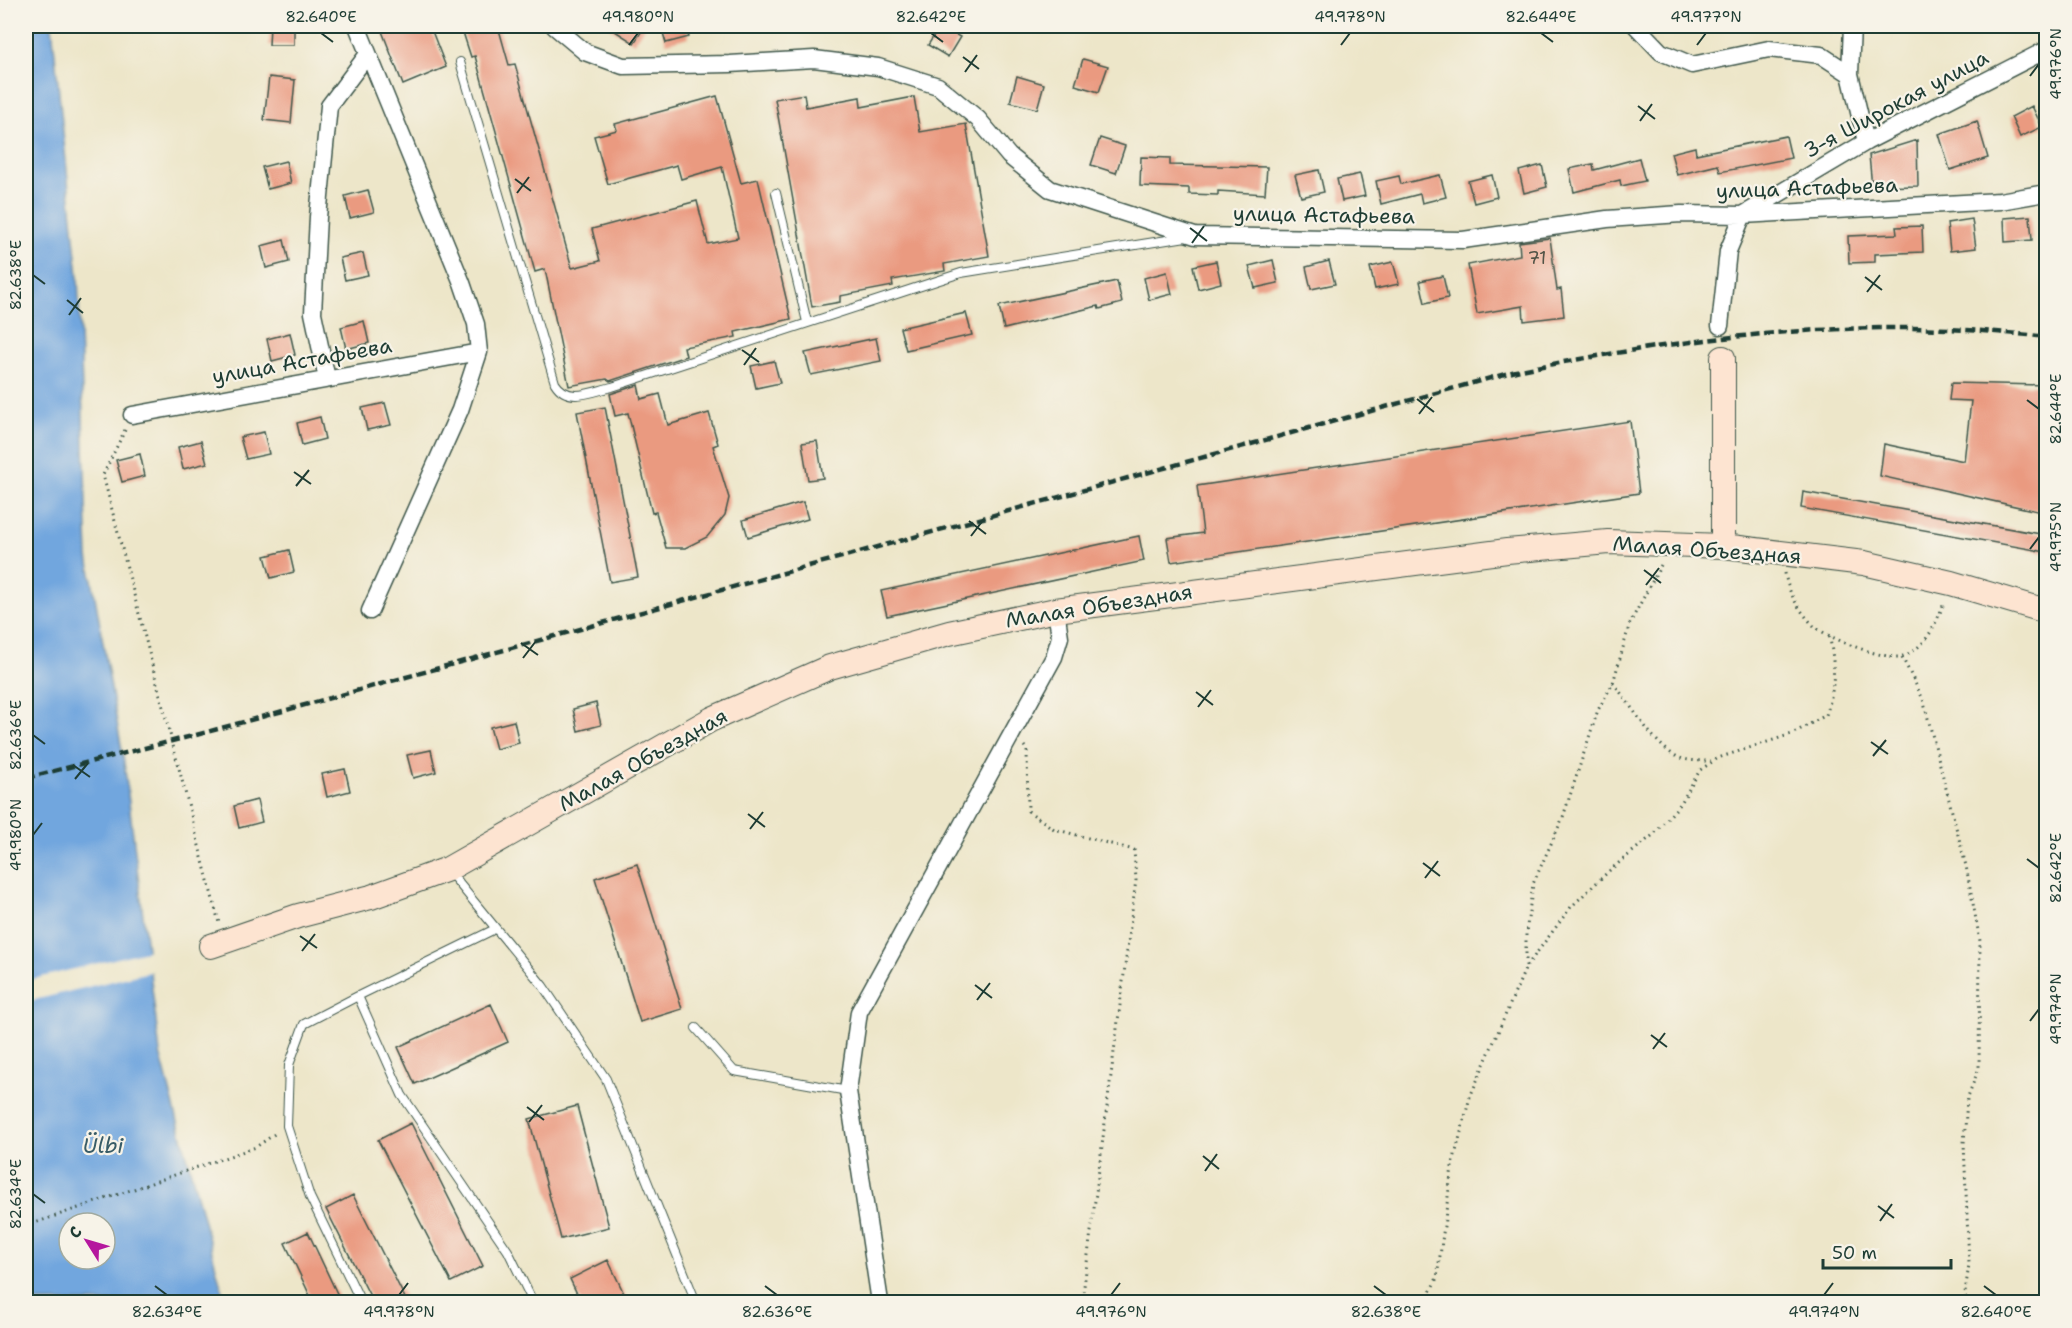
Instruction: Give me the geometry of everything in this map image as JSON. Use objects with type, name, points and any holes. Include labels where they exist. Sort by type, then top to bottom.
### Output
[{"type":"main road","points":[[1723,358],[1723,546]]},
{"type":"main road","name":"Малая Объездная","points":[[217,943],[298,916],[371,897],[448,869],[712,719],[830,667],[949,633],[1056,610],[1507,550],[1608,542],[1723,546],[1864,563],[1951,583],[2046,611]]},
{"type":"street","points":[[357,26],[462,283],[476,324],[479,351],[460,410],[370,611]]},
{"type":"street","name":"улица Астафьева","points":[[554,26],[585,52],[623,66],[730,64],[814,59],[878,67],[938,86],[978,119],[1009,156],[1050,189],[1196,236],[1463,240],[1607,219],[1681,214],[1743,215],[2000,201],[2046,193]]},
{"type":"street","points":[[1636,26],[1661,52],[1692,65],[1769,49],[1821,55],[1850,74]]},
{"type":"street","points":[[1852,26],[1850,74],[1866,142]]},
{"type":"street","name":"3-я Широкая улица","points":[[1743,215],[1866,142],[2046,50]]},
{"type":"street","points":[[327,379],[313,313],[318,217],[329,106],[368,54]]},
{"type":"street","points":[[1720,326],[1728,251],[1743,215]]},
{"type":"street","name":"улица Астафьева","points":[[132,415],[479,351]]},
{"type":"street","points":[[880,1302],[848,1091],[859,1012],[1054,657],[1060,637],[1056,610]]},
{"type":"lane","points":[[460,62],[555,383],[560,392],[574,396],[612,387],[961,273],[1196,236]]},
{"type":"lane","points":[[776,193],[807,322]]},
{"type":"lane","points":[[448,869],[543,986],[606,1079],[696,1302]]},
{"type":"lane","points":[[362,1302],[310,1197],[287,1126],[289,1065],[304,1024],[495,929]]},
{"type":"lane","points":[[358,996],[402,1095],[508,1251],[533,1302]]},
{"type":"lane","points":[[696,1028],[734,1071],[848,1091]]},
{"type":"path","points":[[132,415],[103,476],[217,943]]},
{"type":"path","points":[[1526,967],[1526,933],[1533,884],[1563,817],[1598,710],[1613,683],[1630,623],[1656,577],[1670,544]]},
{"type":"path","points":[[1783,554],[1787,590],[1814,627],[1874,655],[1902,657],[1930,636],[1951,583]]},
{"type":"path","points":[[1425,1302],[1437,1278],[1444,1242],[1452,1167],[1470,1097],[1526,967],[1571,907],[1653,835],[1681,803],[1700,770],[1713,762],[1755,745],[1792,734],[1826,715],[1834,692],[1835,667],[1829,634]]},
{"type":"path","points":[[1902,657],[1923,699],[1966,866],[1980,941],[1979,1068],[1967,1099],[1964,1143],[1969,1263],[1966,1302]]},
{"type":"path","points":[[1613,683],[1633,707],[1657,743],[1682,759],[1713,762]]},
{"type":"path","points":[[1012,735],[1027,750],[1028,812],[1054,829],[1134,850],[1136,880],[1082,1302]]},
{"type":"path","points":[[26,1226],[256,1147],[287,1126]]},
{"type":"water","name":"Ülbi","points":[[26,26],[52,26],[78,276],[88,557],[124,762],[160,1053],[225,1302],[26,1302]]},
{"type":"pier","points":[[150,950],[153,971],[26,1002],[26,981]]},
{"type":"building","points":[[270,26],[294,26],[294,45],[269,45]]},
{"type":"building","points":[[380,26],[430,26],[446,67],[403,85]]},
{"type":"building","points":[[461,26],[498,26],[509,65],[515,64],[572,268],[600,261],[592,229],[697,201],[708,244],[738,238],[722,167],[681,179],[677,165],[608,184],[594,136],[617,130],[615,124],[717,96],[741,183],[758,179],[791,319],[735,332],[736,337],[684,347],[686,356],[610,381],[607,379],[569,386],[545,269],[535,272],[475,56],[471,57]]},
{"type":"building","points":[[607,26],[645,26],[634,43]]},
{"type":"building","points":[[661,26],[686,26],[689,37],[666,43]]},
{"type":"building","points":[[940,26],[960,37],[948,57],[928,45]]},
{"type":"building","points":[[1083,59],[1108,66],[1099,92],[1075,85]]},
{"type":"building","points":[[1017,76],[1044,84],[1037,109],[1010,102]]},
{"type":"building","points":[[269,77],[295,80],[291,123],[264,120]]},
{"type":"building","points":[[804,94],[806,107],[860,97],[861,107],[914,97],[920,132],[966,124],[989,256],[944,264],[945,271],[892,280],[893,286],[840,296],[840,302],[812,307],[775,99]]},
{"type":"building","points":[[2032,106],[2042,127],[2020,137],[2011,117]]},
{"type":"building","points":[[1977,121],[1988,158],[1950,170],[1939,134]]},
{"type":"building","points":[[1786,136],[1791,158],[1720,172],[1718,165],[1677,175],[1671,153],[1695,147],[1696,154]]},
{"type":"building","points":[[1100,138],[1125,146],[1116,173],[1091,165]]},
{"type":"building","points":[[1917,140],[1918,186],[1872,187],[1869,155]]},
{"type":"building","points":[[1141,157],[1170,158],[1170,165],[1267,167],[1265,194],[1218,191],[1218,195],[1189,194],[1189,188],[1140,186]]},
{"type":"building","points":[[1639,158],[1645,181],[1621,186],[1620,180],[1574,192],[1569,169],[1593,164],[1594,170]]},
{"type":"building","points":[[286,161],[291,183],[268,189],[262,167]]},
{"type":"building","points":[[1542,165],[1547,187],[1524,193],[1519,171]]},
{"type":"building","points":[[1319,170],[1324,192],[1301,197],[1295,175]]},
{"type":"building","points":[[1360,174],[1365,196],[1342,201],[1337,179]]},
{"type":"building","points":[[1440,175],[1446,197],[1422,203],[1420,194],[1381,204],[1376,181],[1399,176],[1401,184]]},
{"type":"building","points":[[1492,175],[1497,197],[1474,203],[1468,181]]},
{"type":"building","points":[[368,190],[374,212],[350,218],[345,196]]},
{"type":"building","points":[[2030,216],[2032,240],[2005,242],[2004,218]]},
{"type":"building","points":[[1972,219],[1976,248],[1950,251],[1947,223]]},
{"type":"building","points":[[1922,226],[1923,252],[1875,254],[1875,262],[1849,263],[1848,236],[1897,234],[1896,227]]},
{"type":"building","points":[[1550,238],[1557,290],[1561,289],[1564,316],[1524,321],[1523,306],[1477,314],[1468,265],[1520,255],[1519,242]]},
{"type":"building","points":[[284,240],[289,262],[266,268],[261,246]]},
{"type":"building","points":[[363,253],[368,275],[345,280],[340,258]]},
{"type":"building","points":[[1273,260],[1278,283],[1255,288],[1249,266]]},
{"type":"building","points":[[1216,261],[1221,283],[1198,289],[1193,266]]},
{"type":"building","points":[[1329,261],[1335,284],[1311,289],[1306,267]]},
{"type":"building","points":[[1393,262],[1399,284],[1375,289],[1370,267]]},
{"type":"building","points":[[1167,272],[1172,294],[1149,300],[1144,278]]},
{"type":"building","points":[[1443,276],[1448,298],[1425,303],[1420,281]]},
{"type":"building","points":[[1117,281],[1122,303],[1099,309],[1098,306],[1004,329],[999,306]]},
{"type":"building","points":[[966,313],[972,335],[906,350],[900,328]]},
{"type":"building","points":[[364,321],[369,343],[346,349],[341,327]]},
{"type":"building","points":[[290,333],[295,355],[272,361],[267,339]]},
{"type":"building","points":[[876,338],[881,361],[811,375],[805,353]]},
{"type":"building","points":[[774,361],[780,383],[756,388],[751,366]]},
{"type":"building","points":[[1951,383],[2046,385],[2046,513],[1880,476],[1884,444],[1964,461],[1971,401],[1949,400]]},
{"type":"building","points":[[638,385],[641,399],[660,394],[668,425],[709,413],[718,444],[713,446],[729,498],[725,515],[707,537],[685,548],[666,548],[656,512],[652,513],[628,413],[615,416],[610,394]]},
{"type":"building","points":[[385,403],[391,425],[367,430],[362,408]]},
{"type":"building","points":[[605,407],[638,577],[610,582],[577,412]]},
{"type":"building","points":[[320,417],[325,439],[302,445],[297,423]]},
{"type":"building","points":[[1630,421],[1639,493],[1171,562],[1167,538],[1203,533],[1197,486]]},
{"type":"building","points":[[264,432],[269,454],[246,459],[240,437]]},
{"type":"building","points":[[201,441],[207,463],[183,469],[178,447]]},
{"type":"building","points":[[817,441],[823,478],[808,480],[802,443]]},
{"type":"building","points":[[140,454],[145,476],[122,482],[116,460]]},
{"type":"building","points":[[1803,492],[2046,535],[2046,552],[1801,508]]},
{"type":"building","points":[[803,502],[808,519],[748,537],[743,520]]},
{"type":"building","points":[[1139,536],[1144,561],[887,616],[881,591]]},
{"type":"building","points":[[289,550],[294,572],[271,578],[265,556]]},
{"type":"building","points":[[596,703],[601,725],[578,731],[573,709]]},
{"type":"building","points":[[514,721],[519,743],[496,749],[490,727]]},
{"type":"building","points":[[431,750],[436,772],[413,778],[407,755]]},
{"type":"building","points":[[345,769],[350,791],[327,797],[322,774]]},
{"type":"building","points":[[257,800],[262,822],[239,828],[234,806]]},
{"type":"building","points":[[637,864],[682,1009],[640,1022],[595,878]]},
{"type":"building","points":[[491,1004],[508,1042],[415,1084],[398,1047]]},
{"type":"building","points":[[577,1106],[609,1227],[561,1239],[529,1119]]},
{"type":"building","points":[[411,1123],[483,1266],[451,1282],[378,1140]]},
{"type":"building","points":[[353,1195],[407,1302],[373,1302],[326,1209]]},
{"type":"building","points":[[308,1232],[341,1302],[313,1302],[285,1243]]},
{"type":"building","points":[[608,1260],[628,1302],[581,1302],[570,1279]]},
{"type":"railway","points":[[26,778],[196,735],[1516,371],[1649,348],[1780,333],[1911,328],[2046,337]]}]
